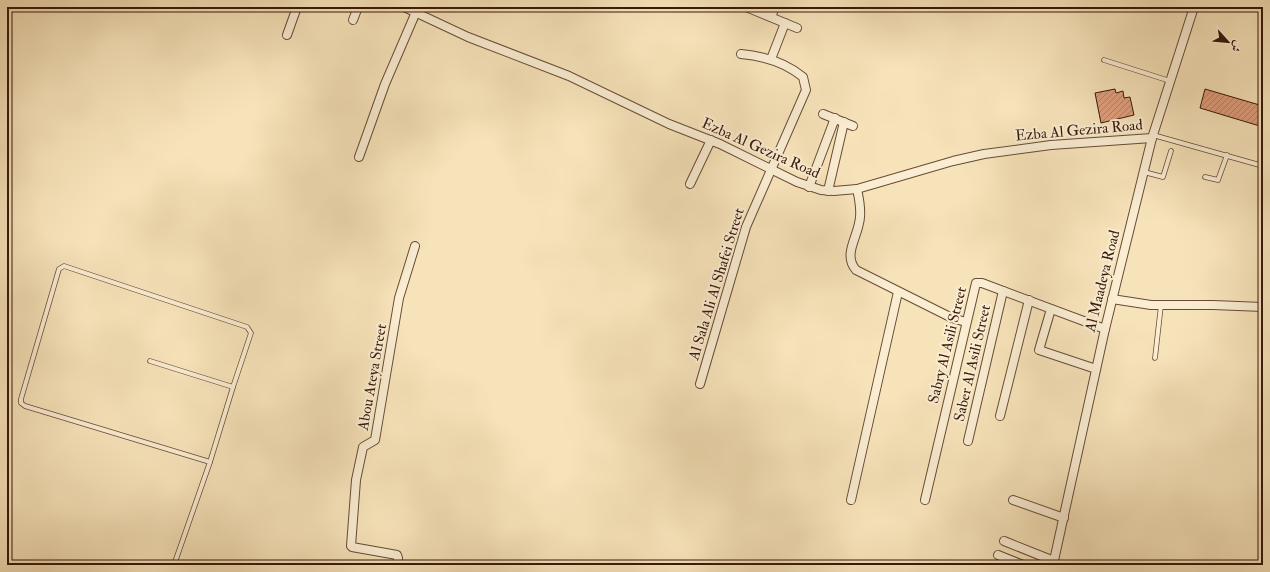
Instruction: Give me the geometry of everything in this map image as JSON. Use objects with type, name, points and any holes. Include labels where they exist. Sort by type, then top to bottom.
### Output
[{"type":"street","points":[[287,35],[297,7]]},
{"type":"street","points":[[353,20],[358,7]]},
{"type":"street","name":"Ezba Al Gezira Road","points":[[404,7],[468,37],[569,76],[669,124],[711,140],[770,170],[809,187],[828,191],[857,189],[953,161],[984,154],[1078,142],[1152,136]]},
{"type":"street","points":[[746,7],[797,28]]},
{"type":"street","points":[[771,17],[775,7]]},
{"type":"street","name":"Al Maadeya Road","points":[[1053,563],[1105,329],[1152,136],[1194,7]]},
{"type":"street","points":[[359,157],[385,84],[416,12]]},
{"type":"street","points":[[771,59],[785,23]]},
{"type":"street","name":"Al Sala Ali Al Shafei Street","points":[[700,384],[742,239],[770,170],[806,90],[803,77],[784,65],[771,59],[742,54]]},
{"type":"street","points":[[824,114],[853,126]]},
{"type":"street","points":[[809,187],[835,118]]},
{"type":"street","points":[[828,191],[844,122]]},
{"type":"street","points":[[690,184],[711,140]]},
{"type":"street","points":[[857,189],[860,218],[858,232],[850,252],[852,265],[856,270],[952,318],[966,322]]},
{"type":"street","name":"Abou Ateya Street","points":[[398,565],[397,555],[351,546],[356,480],[363,448],[375,440],[399,301],[415,246]]},
{"type":"street","name":"Sabry Al Asili Street","points":[[926,500],[976,283],[979,282],[1105,329]]},
{"type":"street","name":"Saber Al Asili Street","points":[[968,441],[1004,291]]},
{"type":"street","points":[[851,500],[898,292]]},
{"type":"street","points":[[1112,299],[1161,305],[1213,305],[1263,308]]},
{"type":"street","points":[[1000,416],[1029,300]]},
{"type":"street","points":[[1051,309],[1040,350],[1096,369]]},
{"type":"street","points":[[1013,500],[1064,518]]},
{"type":"street","points":[[1004,541],[1053,563]]},
{"type":"street","points":[[998,555],[1023,565]]},
{"type":"lane","points":[[1104,60],[1170,81]]},
{"type":"lane","points":[[1152,136],[1227,155],[1263,166]]},
{"type":"lane","points":[[1144,172],[1163,177],[1171,151]]},
{"type":"lane","points":[[1205,177],[1218,180],[1227,155]]},
{"type":"lane","points":[[174,565],[210,462],[251,333],[247,327],[64,266],[59,270],[21,398],[21,403],[25,406],[210,462]]},
{"type":"lane","points":[[1155,358],[1161,305]]},
{"type":"lane","points":[[150,360],[233,388]]},
{"type":"building","points":[[1115,89],[1116,93],[1123,91],[1124,98],[1130,97],[1134,115],[1101,123],[1095,93]]},
{"type":"building","points":[[1205,89],[1263,106],[1263,127],[1200,108]]}]
